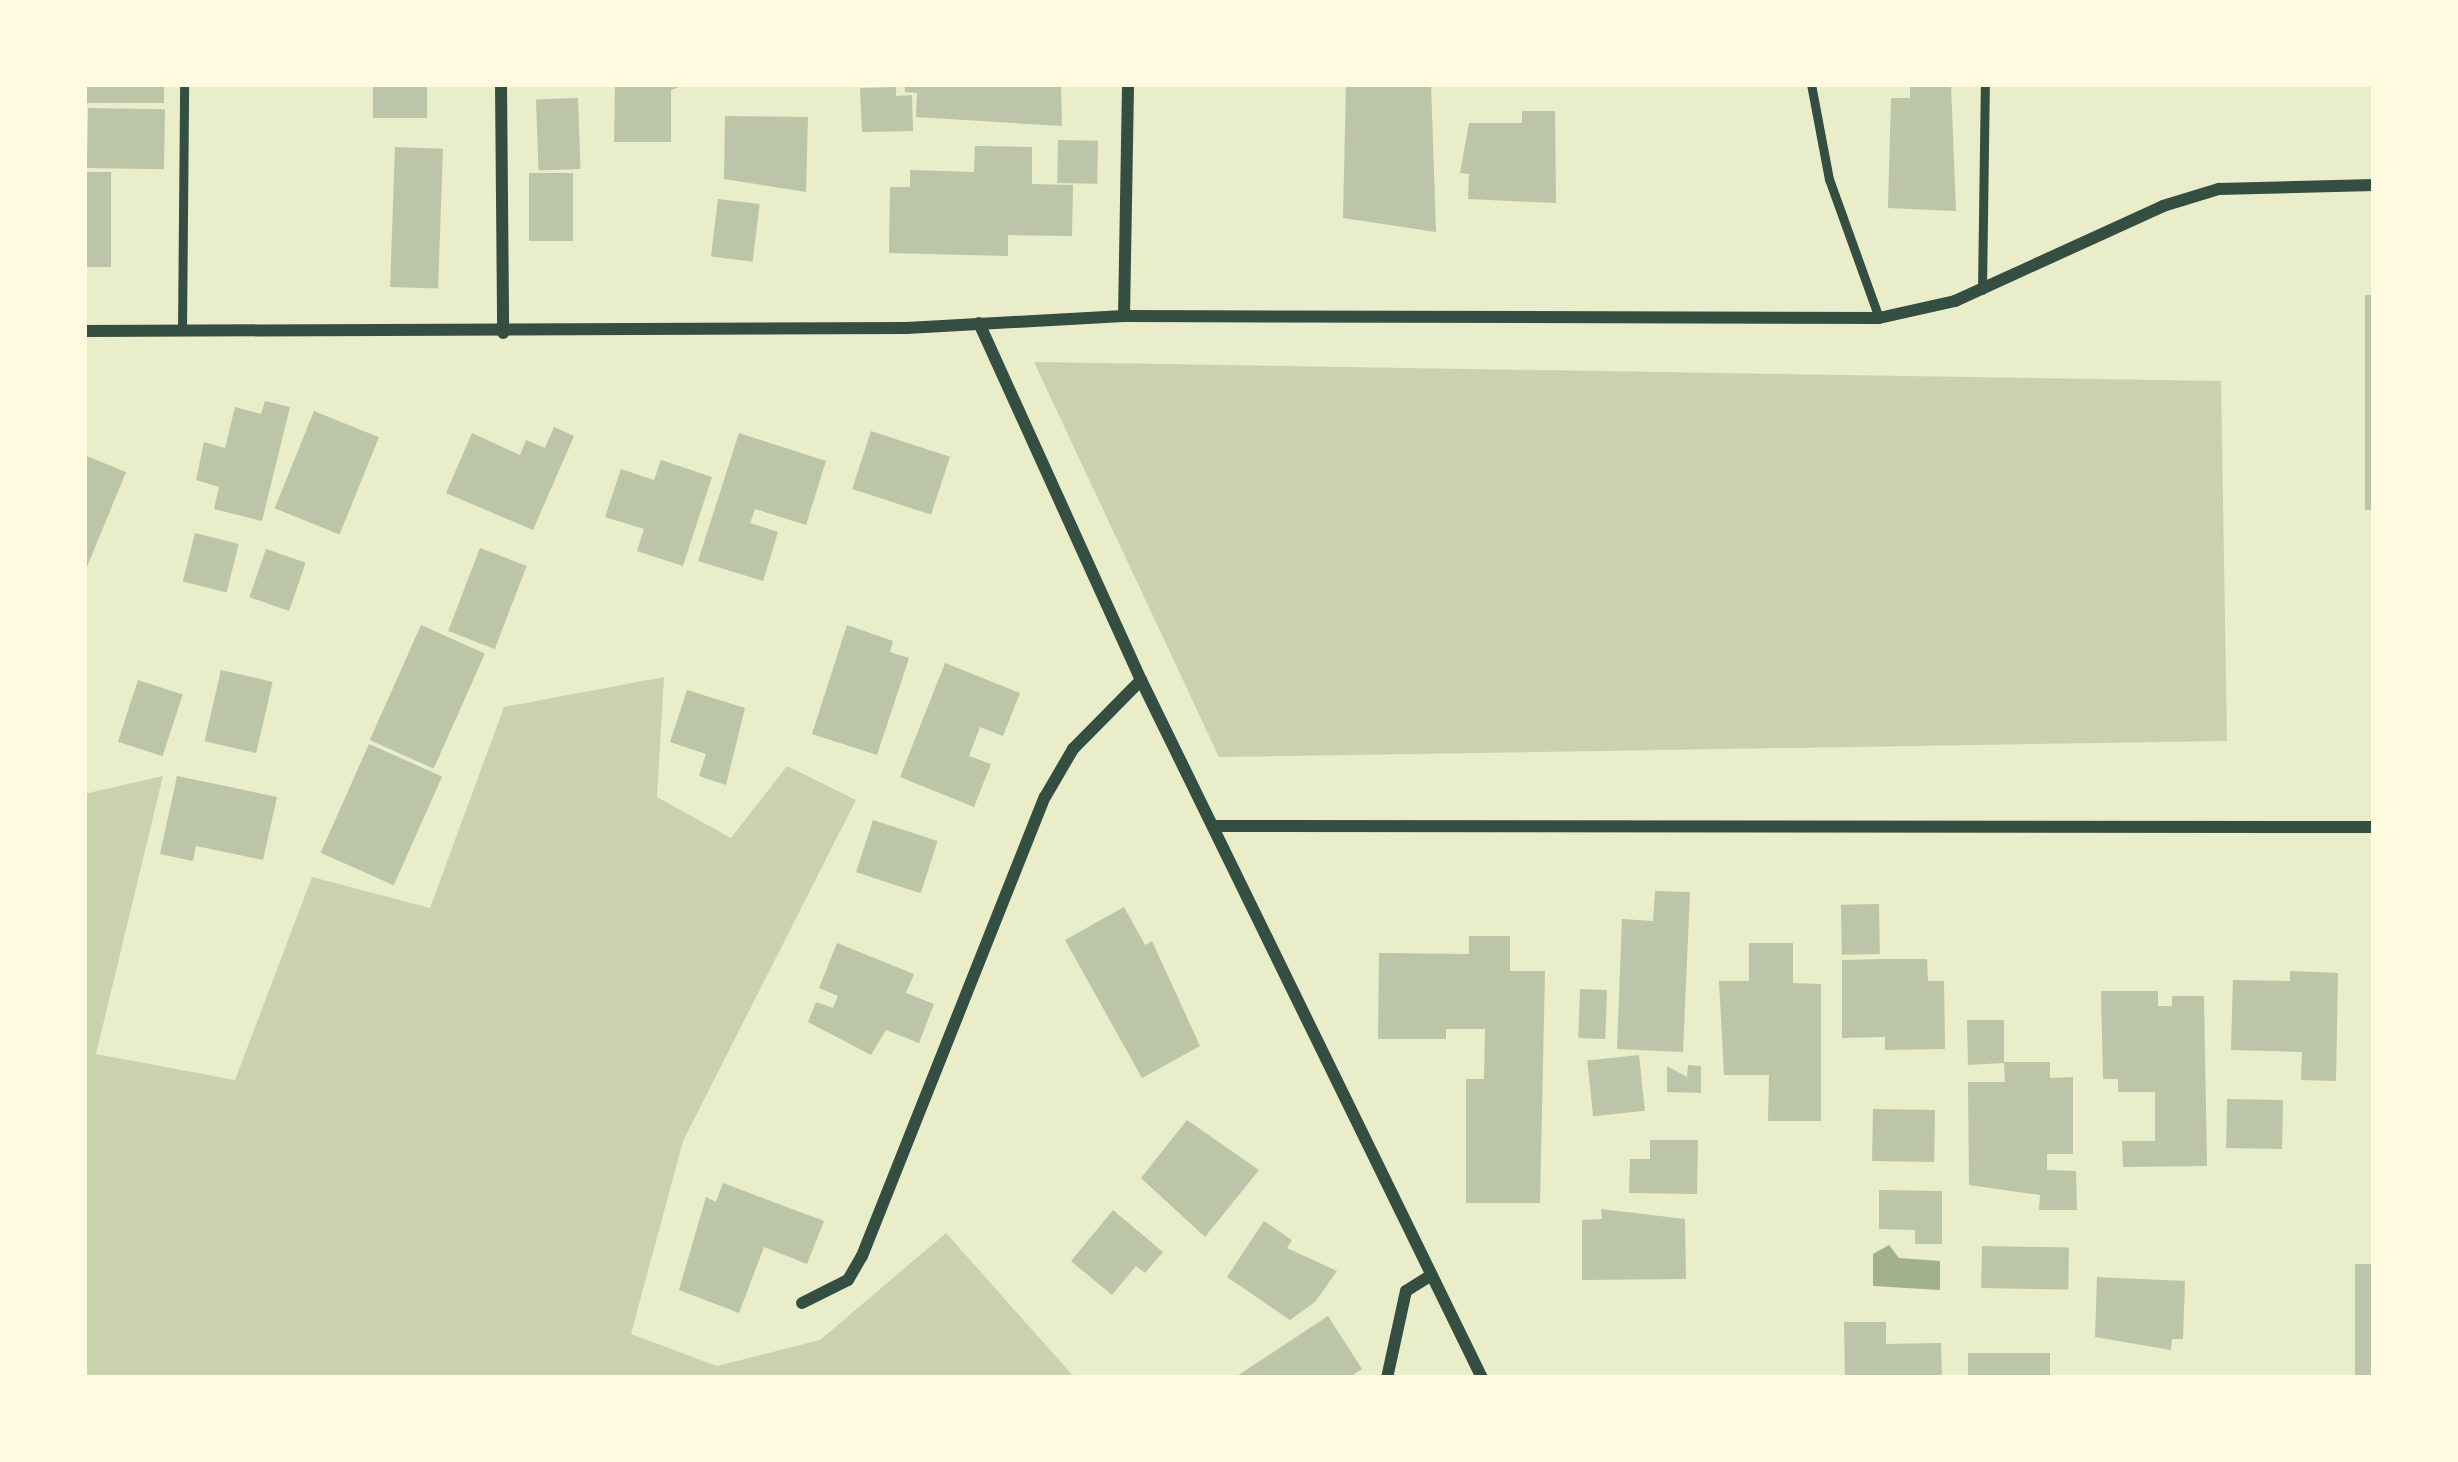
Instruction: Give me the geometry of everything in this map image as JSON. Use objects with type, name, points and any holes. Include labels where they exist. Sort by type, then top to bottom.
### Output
[{"type":"street","points":[[501,84],[503,333]]},
{"type":"street","points":[[1124,316],[1128,84]]},
{"type":"street","points":[[84,331],[503,333],[1124,316],[1879,318],[1982,290],[2163,206],[2219,189],[2374,184]]},
{"type":"street","points":[[979,323],[1141,680],[1482,1378]]},
{"type":"street","points":[[802,1303],[848,1280],[862,1256],[1045,797],[1073,749],[1141,680]]},
{"type":"street","points":[[1213,826],[2374,826]]},
{"type":"street","points":[[1387,1378],[1406,1291],[1430,1276]]},
{"type":"lane","points":[[182,331],[184,84]]},
{"type":"lane","points":[[1811,84],[1828,179],[1879,318]]},
{"type":"lane","points":[[1982,290],[1985,84]]},
{"type":"shaded area","points":[[1034,362],[2221,381],[2227,741],[1219,757]]},
{"type":"shaded area","points":[[664,677],[657,797],[731,838],[787,766],[856,800],[683,1141],[631,1334],[717,1366],[820,1340],[946,1233],[1075,1378],[84,1378],[84,794],[163,776],[96,1054],[235,1080],[312,877],[430,908],[504,707]]},
{"type":"shaded area","points":[[1889,1245],[1899,1258],[1940,1261],[1940,1290],[1873,1286],[1873,1254]]},
{"type":"building","points":[[85,84],[164,84],[164,103],[85,103]]},
{"type":"building","points":[[373,84],[427,84],[427,118],[373,118]]},
{"type":"building","points":[[615,84],[688,84],[671,90],[671,142],[614,142]]},
{"type":"building","points":[[905,84],[1061,84],[1062,126],[916,117],[917,93],[905,92]]},
{"type":"building","points":[[1346,84],[1431,84],[1436,232],[1343,218]]},
{"type":"building","points":[[1910,84],[1951,84],[1956,211],[1888,208],[1891,98],[1910,98]]},
{"type":"building","points":[[896,87],[896,96],[912,95],[913,131],[862,132],[860,88]]},
{"type":"building","points":[[578,98],[580,169],[539,170],[536,99]]},
{"type":"building","points":[[88,108],[165,109],[164,169],[87,168]]},
{"type":"building","points":[[1522,111],[1555,111],[1556,203],[1468,199],[1469,174],[1460,173],[1469,123],[1522,123]]},
{"type":"building","points":[[725,116],[808,117],[806,192],[724,179]]},
{"type":"building","points":[[1058,140],[1098,141],[1097,184],[1057,183]]},
{"type":"building","points":[[975,146],[1032,147],[1032,184],[1073,185],[1072,236],[1008,235],[1008,256],[889,253],[890,187],[910,187],[910,170],[974,172]]},
{"type":"building","points":[[395,147],[443,149],[438,289],[390,287]]},
{"type":"building","points":[[87,172],[111,172],[111,267],[87,267]]},
{"type":"building","points":[[529,173],[573,173],[573,241],[529,241]]},
{"type":"building","points":[[718,199],[760,204],[753,262],[711,257]]},
{"type":"building","points":[[2365,295],[2374,295],[2374,510],[2365,510]]},
{"type":"building","points":[[265,401],[290,407],[262,521],[214,509],[219,487],[196,480],[204,442],[225,448],[235,407],[261,414]]},
{"type":"building","points":[[314,411],[379,437],[340,535],[275,508]]},
{"type":"building","points":[[554,427],[574,436],[533,530],[446,493],[472,433],[520,455],[526,440],[545,448]]},
{"type":"building","points":[[871,431],[950,457],[931,515],[852,489]]},
{"type":"building","points":[[739,433],[826,461],[806,525],[755,509],[750,523],[778,532],[763,581],[698,561]]},
{"type":"building","points":[[84,455],[126,472],[84,574]]},
{"type":"building","points":[[661,460],[712,477],[683,566],[637,551],[644,529],[605,517],[621,469],[654,480]]},
{"type":"building","points":[[195,533],[239,544],[227,592],[183,582]]},
{"type":"building","points":[[480,548],[527,566],[495,649],[448,631]]},
{"type":"building","points":[[266,549],[306,563],[289,611],[249,597]]},
{"type":"building","points":[[421,625],[485,653],[434,769],[370,740]]},
{"type":"building","points":[[847,625],[893,641],[890,652],[909,658],[877,755],[812,734]]},
{"type":"building","points":[[945,663],[1020,693],[1003,736],[980,727],[969,756],[991,764],[974,807],[900,777]]},
{"type":"building","points":[[221,670],[273,682],[256,753],[205,741]]},
{"type":"building","points":[[138,680],[183,695],[163,756],[118,742]]},
{"type":"building","points":[[687,690],[745,708],[726,785],[699,776],[706,754],[670,742]]},
{"type":"building","points":[[369,744],[442,777],[394,885],[321,853]]},
{"type":"building","points":[[177,776],[277,797],[263,860],[196,846],[193,861],[160,854]]},
{"type":"building","points":[[873,820],[938,841],[921,893],[856,872]]},
{"type":"building","points":[[1655,891],[1690,892],[1683,1052],[1617,1049],[1622,919],[1653,921]]},
{"type":"building","points":[[1879,904],[1880,954],[1842,955],[1841,905]]},
{"type":"building","points":[[1124,907],[1145,945],[1152,941],[1200,1046],[1142,1078],[1065,940]]},
{"type":"building","points":[[1469,936],[1510,936],[1510,971],[1545,971],[1540,1203],[1466,1203],[1466,1079],[1484,1079],[1485,1029],[1446,1029],[1446,1039],[1378,1039],[1379,953],[1469,954]]},
{"type":"building","points":[[837,943],[914,974],[906,993],[934,1004],[919,1043],[886,1030],[871,1055],[808,1022],[816,1002],[833,1008],[838,996],[819,988]]},
{"type":"building","points":[[1749,943],[1793,943],[1793,983],[1821,984],[1821,1121],[1768,1121],[1769,1075],[1724,1075],[1719,981],[1749,981]]},
{"type":"building","points":[[1927,959],[1928,981],[1944,981],[1945,1049],[1885,1050],[1885,1037],[1842,1038],[1842,960]]},
{"type":"building","points":[[2290,971],[2338,973],[2336,1081],[2301,1080],[2302,1052],[2231,1050],[2233,980],[2290,981]]},
{"type":"building","points":[[1580,989],[1607,990],[1605,1039],[1578,1038]]},
{"type":"building","points":[[2101,991],[2158,991],[2158,1006],[2172,1006],[2172,996],[2204,996],[2207,1166],[2123,1167],[2122,1141],[2155,1141],[2155,1092],[2118,1092],[2118,1079],[2103,1079]]},
{"type":"building","points":[[1967,1020],[2004,1020],[2004,1062],[2050,1062],[2050,1078],[2073,1077],[2073,1154],[2047,1154],[2047,1170],[2076,1171],[2077,1210],[2039,1210],[2040,1195],[1969,1185],[1968,1082],[2005,1082],[2004,1063],[1968,1065]]},
{"type":"building","points":[[1639,1055],[1645,1111],[1593,1116],[1587,1060]]},
{"type":"building","points":[[1688,1065],[1701,1066],[1701,1093],[1667,1092],[1667,1066],[1687,1077]]},
{"type":"building","points":[[2227,1099],[2283,1100],[2282,1149],[2226,1148]]},
{"type":"building","points":[[1873,1109],[1935,1110],[1934,1162],[1872,1161]]},
{"type":"building","points":[[1187,1120],[1259,1170],[1205,1237],[1141,1178]]},
{"type":"building","points":[[1650,1140],[1698,1140],[1697,1194],[1629,1193],[1630,1159],[1650,1159]]},
{"type":"building","points":[[723,1183],[824,1221],[807,1264],[764,1247],[739,1313],[679,1290],[706,1197],[716,1202]]},
{"type":"building","points":[[1879,1190],[1942,1191],[1942,1244],[1915,1244],[1915,1230],[1879,1229]]},
{"type":"building","points":[[1601,1209],[1685,1219],[1686,1279],[1582,1280],[1582,1220],[1602,1219]]},
{"type":"building","points":[[1113,1210],[1163,1252],[1145,1273],[1136,1266],[1112,1295],[1071,1261]]},
{"type":"building","points":[[1264,1221],[1292,1240],[1287,1248],[1337,1271],[1315,1302],[1290,1320],[1227,1277]]},
{"type":"building","points":[[1982,1246],[2069,1248],[2068,1290],[1981,1288]]},
{"type":"building","points":[[2355,1264],[2374,1264],[2374,1378],[2355,1378]]},
{"type":"building","points":[[2097,1277],[2185,1281],[2183,1339],[2172,1339],[2171,1350],[2095,1337]]},
{"type":"building","points":[[1328,1316],[1362,1369],[1348,1378],[1234,1378]]},
{"type":"building","points":[[1844,1322],[1886,1322],[1886,1344],[1941,1343],[1942,1378],[1845,1378]]},
{"type":"building","points":[[1968,1353],[2050,1353],[2050,1378],[1968,1378]]}]
